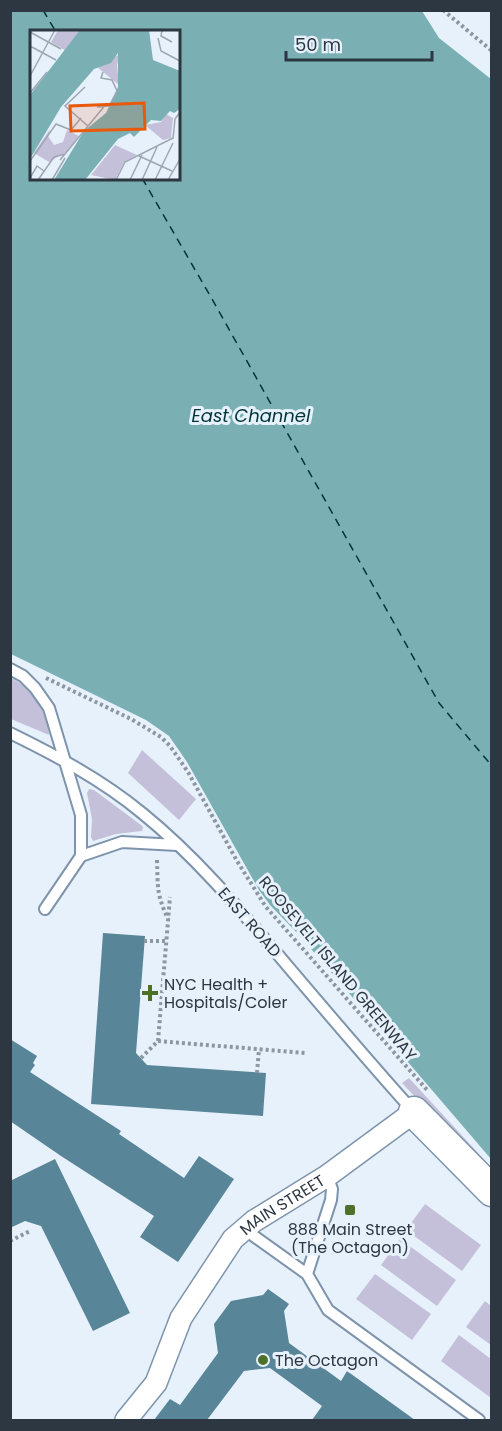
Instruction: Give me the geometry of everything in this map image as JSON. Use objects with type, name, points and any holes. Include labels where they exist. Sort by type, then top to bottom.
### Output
[{"type":"street","name":"MAIN STREET","points":[[126,1420],[156,1383],[181,1318],[228,1246],[244,1229],[327,1176],[423,1104]]},
{"type":"street","points":[[423,1104],[492,1191]]},
{"type":"lane","points":[[10,669],[29,681],[49,708],[62,758],[81,815],[81,856],[45,909]]},
{"type":"lane","name":"EAST ROAD","points":[[10,733],[62,758],[143,813],[229,896],[423,1104]]},
{"type":"lane","points":[[81,856],[122,842],[177,845]]},
{"type":"lane","points":[[307,1274],[332,1200],[332,1189],[327,1176]]},
{"type":"lane","points":[[244,1229],[307,1274],[328,1310],[479,1420]]},
{"type":"path","points":[[443,10],[492,51]]},
{"type":"path","name":"ROOSEVELT ISLAND GREENWAY","points":[[41,675],[131,719],[170,746],[188,772],[237,861],[266,907],[423,1104]]},
{"type":"path","points":[[157,860],[156,887],[168,919]]},
{"type":"path","points":[[141,1058],[158,1041],[170,897]]},
{"type":"path","points":[[144,941],[167,941]]},
{"type":"path","points":[[158,1041],[305,1053]]},
{"type":"path","points":[[257,1073],[259,1049]]},
{"type":"path","points":[[10,1241],[30,1231]]},
{"type":"shaded area","points":[[11,678],[25,687],[37,702],[46,718],[49,735],[11,719]]},
{"type":"shaded area","points":[[142,750],[196,799],[179,820],[128,773]]},
{"type":"shaded area","points":[[89,789],[94,790],[141,825],[142,831],[116,834],[93,841],[87,793]]},
{"type":"shaded area","points":[[409,1078],[491,1167],[491,1175],[402,1083]]},
{"type":"shaded area","points":[[425,1204],[481,1245],[462,1271],[406,1230]]},
{"type":"shaded area","points":[[400,1239],[456,1280],[437,1306],[381,1265]]},
{"type":"shaded area","points":[[375,1274],[431,1314],[412,1340],[356,1299]]},
{"type":"shaded area","points":[[485,1301],[491,1306],[491,1345],[466,1327]]},
{"type":"shaded area","points":[[459,1335],[491,1359],[491,1398],[441,1361]]},
{"type":"water","name":"East Channel","points":[[10,11],[422,11],[439,38],[491,79],[491,1159],[300,936],[270,905],[259,890],[187,762],[169,736],[146,720],[11,654]]},
{"type":"building","points":[[103,933],[145,936],[136,1053],[147,1065],[266,1073],[263,1116],[91,1104]]},
{"type":"building","points":[[10,1039],[37,1056],[30,1072],[121,1131],[119,1134],[184,1178],[199,1156],[234,1179],[178,1262],[140,1237],[154,1216],[10,1121]]},
{"type":"building","points":[[55,1159],[130,1313],[93,1331],[41,1226],[25,1221],[10,1228],[10,1181]]},
{"type":"building","name":"The Octagon","points":[[268,1289],[289,1304],[284,1311],[289,1343],[341,1381],[347,1371],[415,1420],[312,1420],[322,1406],[270,1368],[244,1371],[207,1420],[154,1420],[170,1399],[180,1405],[218,1353],[214,1324],[231,1301],[263,1295]]},
{"type":"ferry route","points":[[43,10],[55,30]]},
{"type":"ferry route","points":[[143,180],[439,703],[492,766]]},
{"type":"place","name":"NYC Health + Hospitals/Coler","points":[[150,993]]},
{"type":"place","name":"888 Main Street (The Octagon)","points":[[350,1210]]},
{"type":"place","name":"The Octagon","points":[[263,1360]]}]
